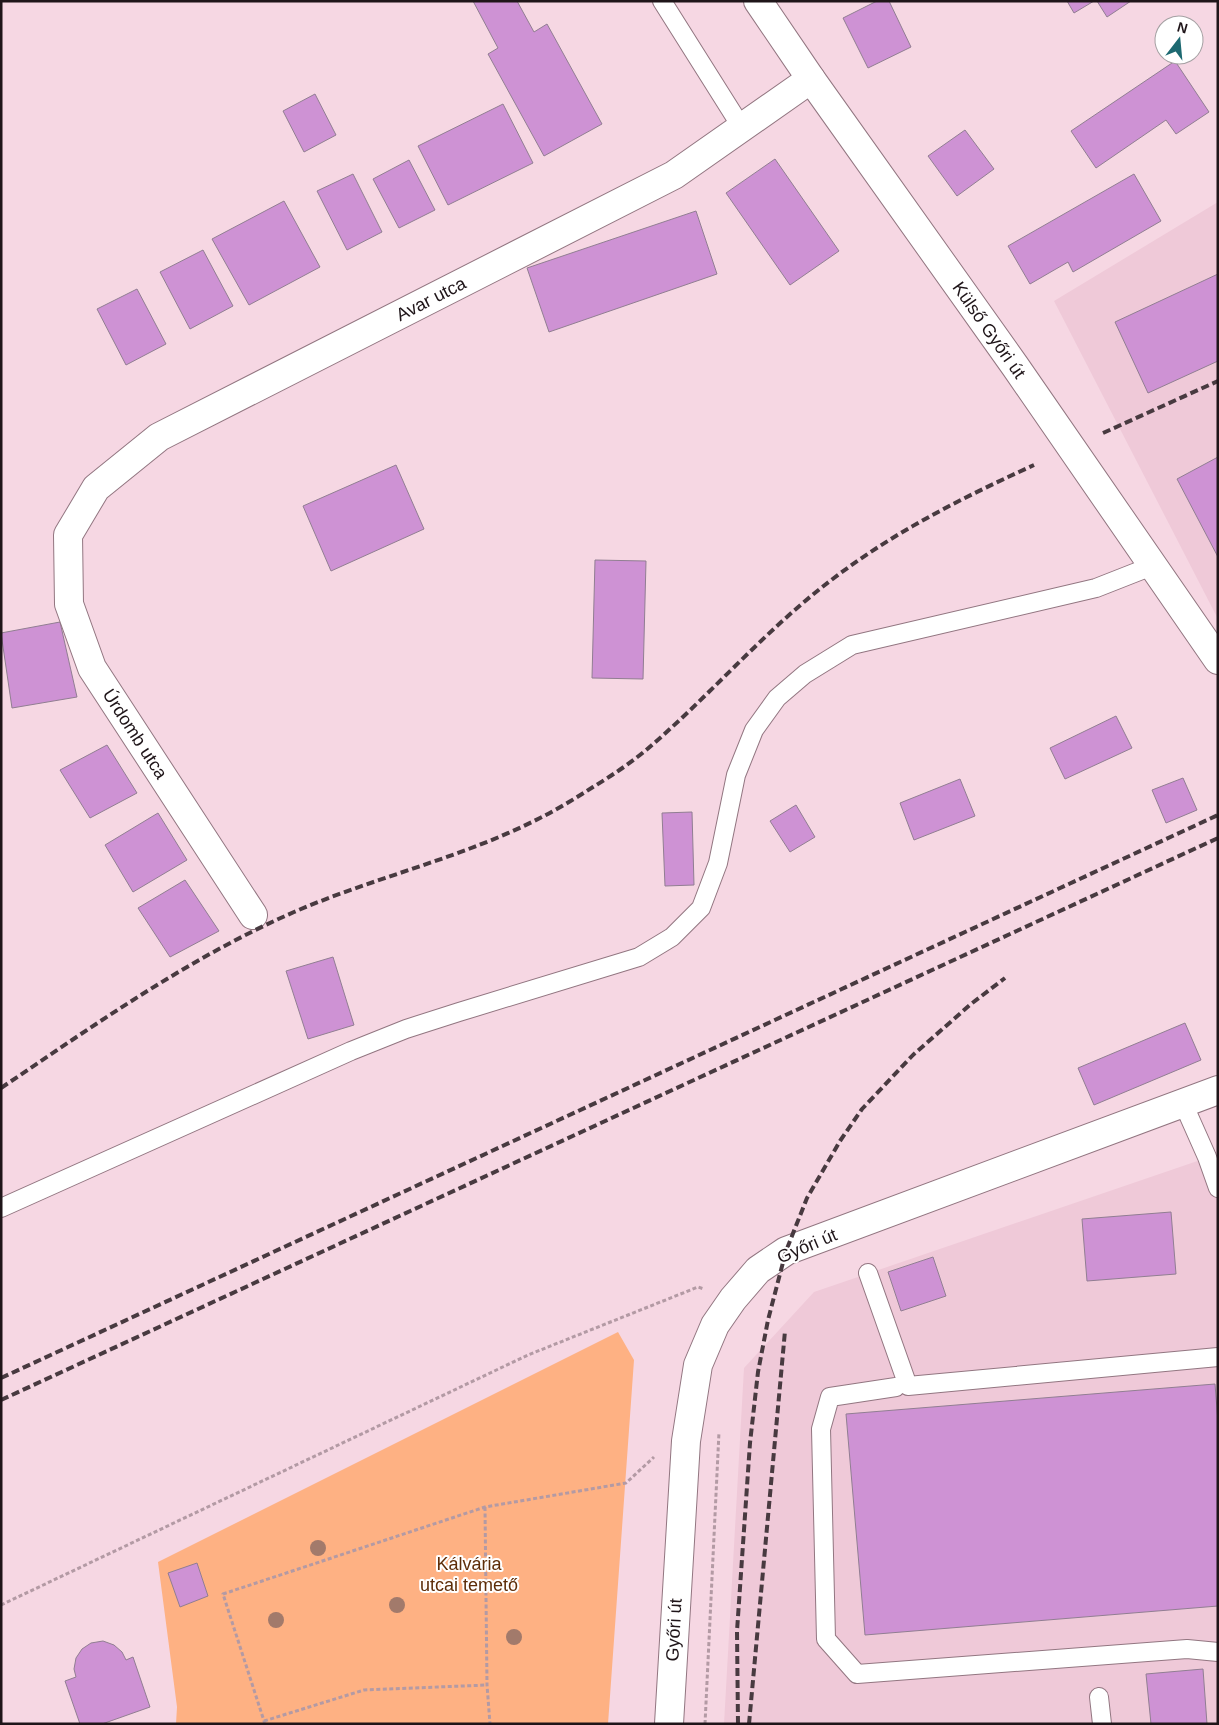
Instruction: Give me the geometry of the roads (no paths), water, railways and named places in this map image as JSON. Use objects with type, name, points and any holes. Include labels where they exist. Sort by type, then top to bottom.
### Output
[{"type":"street","name":"Külső Győri út","points":[[758,1],[811,79],[1015,366],[1218,660]]},
{"type":"street","name":"Avar utca","points":[[68,535],[96,488],[159,437],[674,175],[811,79]]},
{"type":"street","name":"Úrdomb utca","points":[[68,535],[69,604],[92,668],[254,914]]},
{"type":"street","name":"Győri út","points":[[669,1724],[686,1441],[698,1365],[715,1325],[733,1298],[758,1270],[786,1251],[1218,1090]]},
{"type":"lane","points":[[662,1],[742,128]]},
{"type":"lane","points":[[1,1208],[360,1047],[406,1029],[639,957],[672,937],[701,908],[718,863],[736,775],[754,730],[777,698],[805,674],[852,645],[1096,588],[1152,566]]},
{"type":"lane","points":[[1183,1103],[1207,1157],[1218,1188]]},
{"type":"lane","points":[[868,1273],[908,1386],[1218,1357]]},
{"type":"lane","points":[[896,1387],[830,1397],[821,1429],[826,1638],[857,1674],[1186,1648],[1218,1652]]},
{"type":"lane","points":[[1099,1697],[1102,1724]]},
{"type":"railway","points":[[1103,433],[1218,381]]},
{"type":"railway","points":[[1,1088],[144,993],[255,930],[294,912],[356,888],[480,845],[540,818],[574,799],[645,751],[691,710],[784,619],[858,560],[943,509],[1034,465]]},
{"type":"railway","points":[[1,1378],[1218,815]]},
{"type":"railway","points":[[1,1400],[1218,838]]},
{"type":"railway","points":[[738,1724],[737,1631],[750,1443],[758,1372],[768,1320],[786,1251],[807,1198],[840,1141],[862,1109],[913,1055],[971,1004],[1005,978]]},
{"type":"railway","points":[[749,1724],[785,1331]]},
{"type":"park label","name":"Kálvária utcai temető","points":[[469,1574]]}]
